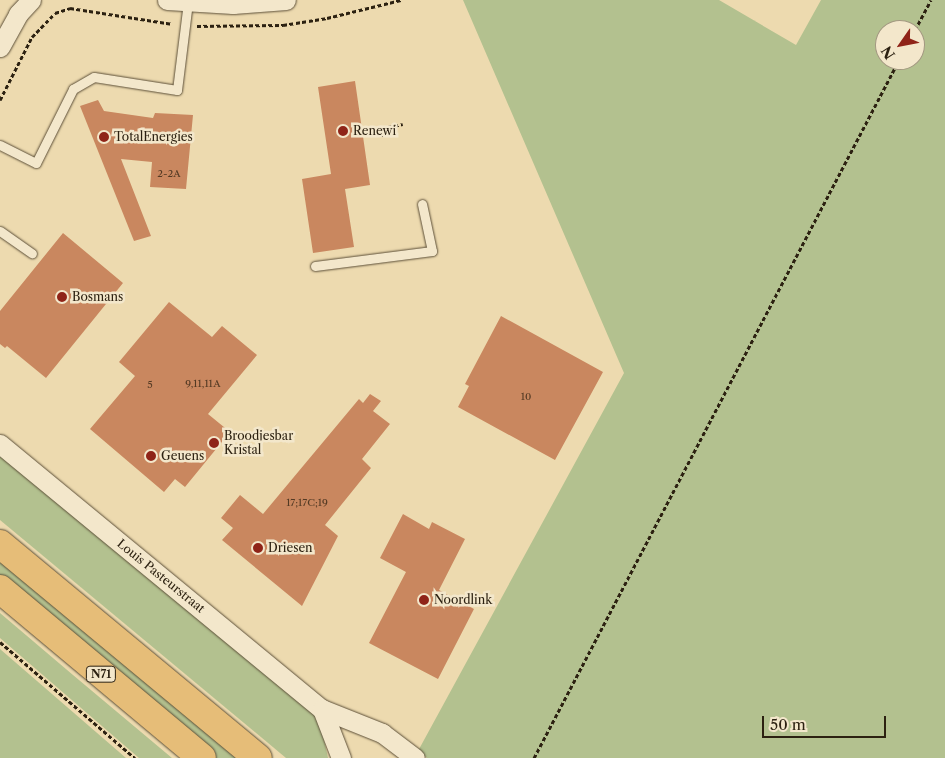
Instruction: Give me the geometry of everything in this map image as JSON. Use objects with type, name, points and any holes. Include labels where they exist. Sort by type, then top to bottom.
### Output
[{"type":"highway","points":[[0,544],[258,758]]},
{"type":"highway","name":"N71","points":[[0,589],[202,758]]},
{"type":"street","points":[[0,47],[18,14],[31,0]]},
{"type":"street","points":[[167,0],[233,4],[286,0]]},
{"type":"street","name":"Louis Pasteurstraat","points":[[0,444],[322,708],[382,733],[415,758]]},
{"type":"street","name":"Louis Pasteurstraat","points":[[322,708],[341,758]]},
{"type":"lane","points":[[0,145],[36,163],[73,89],[94,78],[177,90],[188,2]]},
{"type":"lane","points":[[315,266],[432,251],[422,204]]},
{"type":"lane","points":[[0,231],[32,253]]},
{"type":"path","points":[[920,20],[931,0]]},
{"type":"path","points":[[534,758],[894,70]]},
{"type":"path","points":[[366,135],[389,135],[388,126],[403,124]]},
{"type":"path","points":[[0,642],[135,758]]},
{"type":"green space","points":[[463,0],[719,0],[796,45],[821,0],[945,0],[945,758],[427,758],[418,751],[624,373]]},
{"type":"green space","points":[[0,455],[314,713],[320,721],[328,758],[286,758],[0,520]]},
{"type":"green space","points":[[0,555],[242,758],[216,758],[173,722],[0,575]]},
{"type":"green space","points":[[0,613],[172,758],[139,758],[0,638]]},
{"type":"green space","points":[[0,649],[126,758],[0,758]]},
{"type":"building","name":"Renewi","points":[[355,81],[370,185],[345,189],[354,247],[313,253],[302,179],[331,174],[318,87]]},
{"type":"building","points":[[98,100],[104,111],[153,118],[155,113],[193,115],[186,189],[150,187],[152,162],[121,159],[151,236],[134,241],[80,106]]},
{"type":"building","name":"Bosmans","points":[[63,233],[123,283],[46,378],[7,346],[5,348],[0,344],[0,311]]},
{"type":"building","points":[[169,302],[212,337],[222,326],[257,355],[208,414],[230,432],[185,487],[175,479],[164,492],[90,429],[135,376],[119,362]]},
{"type":"building","points":[[501,316],[603,372],[555,460],[458,407],[469,386],[465,384]]},
{"type":"building","points":[[370,394],[381,401],[373,411],[390,424],[362,459],[371,468],[325,525],[338,536],[302,606],[222,540],[233,528],[221,518],[240,495],[263,514],[359,399],[363,403]]},
{"type":"building","name":"Noordlink","points":[[403,514],[429,529],[432,522],[465,539],[439,590],[474,609],[438,679],[369,643],[406,572],[380,558]]},
{"type":"place","name":"Renewi","points":[[343,131]]},
{"type":"place","name":"TotalEnergies","points":[[104,137]]},
{"type":"place","name":"Bosmans","points":[[62,297]]},
{"type":"place","name":"Broodjesbar Kristal","points":[[214,443]]},
{"type":"place","name":"Geuens","points":[[151,456]]},
{"type":"place","name":"Driesen","points":[[258,548]]},
{"type":"place","name":"Noordlink","points":[[424,600]]}]
